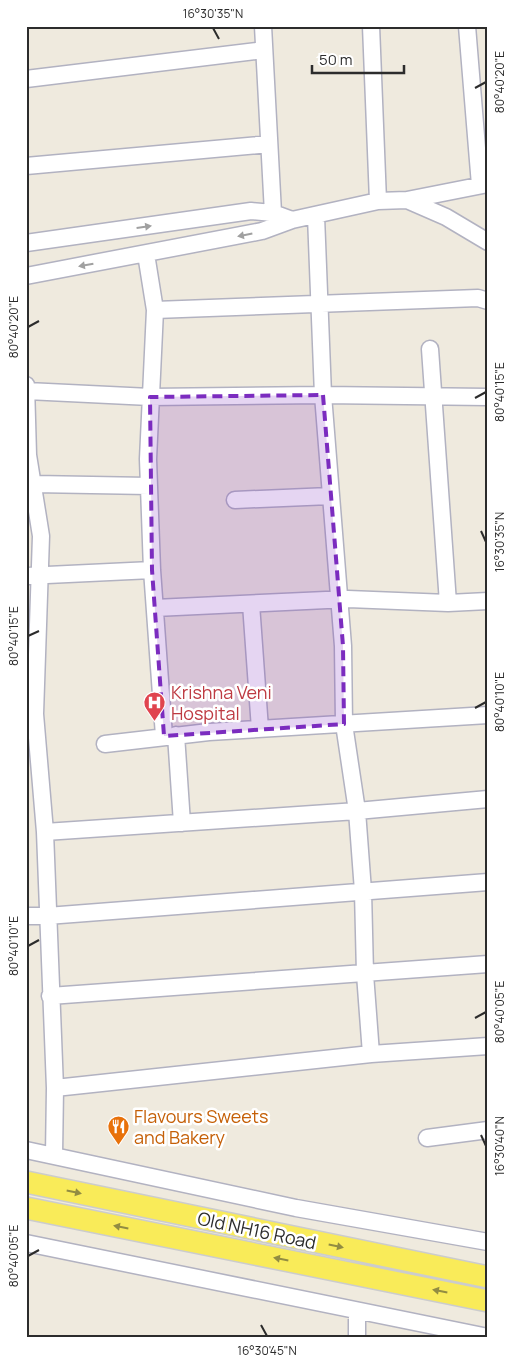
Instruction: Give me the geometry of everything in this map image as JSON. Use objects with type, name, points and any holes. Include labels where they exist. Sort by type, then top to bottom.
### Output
[{"type":"main road","name":"Old NH16 Road","points":[[26,1182],[488,1277]]},
{"type":"main road","name":"Old NH16 Road","points":[[26,1208],[488,1301]]},
{"type":"street","points":[[263,26],[273,214]]},
{"type":"street","points":[[371,26],[378,201]]},
{"type":"street","points":[[26,276],[262,232],[292,220],[378,201],[406,200],[484,184],[467,26]]},
{"type":"street","points":[[26,79],[264,50]]},
{"type":"street","points":[[26,166],[268,144]]},
{"type":"street","points":[[406,200],[446,217],[488,242]]},
{"type":"street","points":[[26,243],[251,211],[273,214],[292,220]]},
{"type":"street","points":[[316,216],[323,395],[343,646],[344,724],[357,811],[371,1054]]},
{"type":"street","points":[[146,254],[154,310],[150,397],[149,486],[152,570],[170,736],[182,823]]},
{"type":"street","points":[[154,310],[478,298],[488,301]]},
{"type":"street","points":[[430,349],[448,603]]},
{"type":"street","points":[[26,385],[27,455],[34,484],[41,536],[32,576],[30,714],[45,832],[55,1088],[54,1155]]},
{"type":"street","points":[[27,391],[150,397],[323,395],[488,397]]},
{"type":"street","points":[[34,484],[149,486]]},
{"type":"street","points":[[235,500],[330,496]]},
{"type":"street","points":[[32,576],[152,570]]},
{"type":"street","points":[[155,608],[338,601],[348,599],[448,603],[488,601]]},
{"type":"street","points":[[251,604],[260,729]]},
{"type":"street","points":[[104,744],[170,736],[260,729],[488,715]]},
{"type":"street","points":[[45,832],[357,811],[488,799]]},
{"type":"street","points":[[26,916],[47,916],[488,882]]},
{"type":"street","points":[[50,996],[488,964]]},
{"type":"street","points":[[55,1088],[371,1054],[488,1046]]},
{"type":"street","points":[[427,1138],[488,1130]]},
{"type":"street","points":[[26,1150],[296,1208],[488,1242]]},
{"type":"street","points":[[26,1243],[459,1334],[488,1337]]},
{"type":"street","points":[[356,1311],[357,1338]]},
{"type":"highlighted area","points":[[323,395],[343,646],[344,724],[164,736],[152,570],[150,397]]},
{"type":"place","name":"Krishna Veni Hospital","points":[[155,721]]},
{"type":"place","name":"Flavours Sweets and Bakery","points":[[118,1145]]}]
